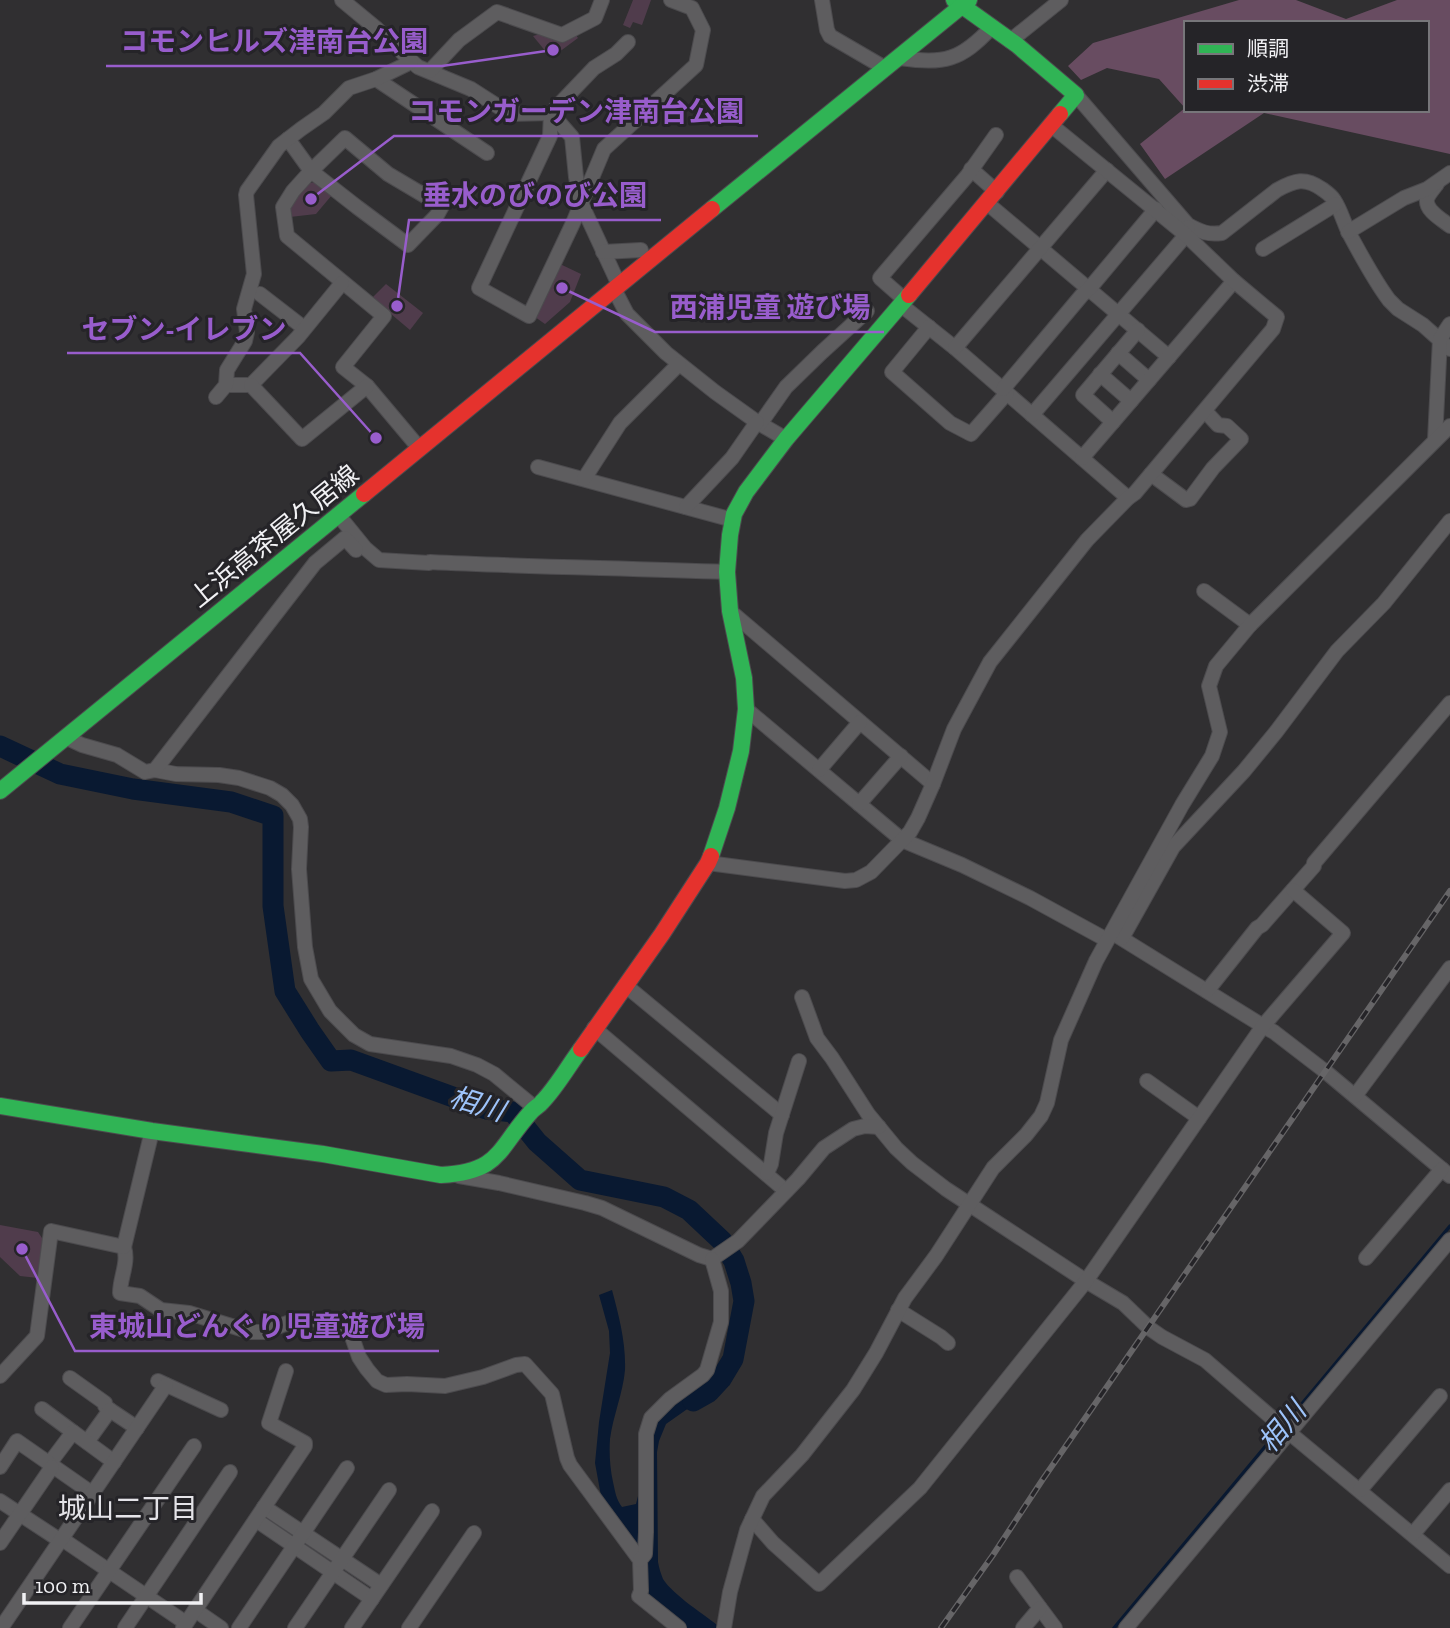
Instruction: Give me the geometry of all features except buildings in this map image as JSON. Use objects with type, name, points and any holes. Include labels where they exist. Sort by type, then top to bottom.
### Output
[{"type":"street","points":[[342,0],[418,67],[471,89],[510,114],[551,113],[572,136],[581,203],[627,314],[679,363],[759,423],[786,439]]},
{"type":"street","points":[[430,71],[459,40],[497,12],[562,35],[595,18],[601,0]]},
{"type":"street","points":[[628,42],[616,54],[594,68],[551,113],[550,136],[479,288],[529,316],[604,149],[696,65],[703,30],[692,8],[671,0]]},
{"type":"street","points":[[822,0],[830,36],[885,68]]},
{"type":"street","points":[[1010,41],[1061,0]]},
{"type":"street","points":[[708,863],[845,881],[856,880],[871,872],[910,832],[918,818],[957,722],[990,662],[1087,540],[1135,493],[1266,339],[1277,317],[1234,281],[1187,230],[1076,95],[962,2]]},
{"type":"street","name":"上浜高茶屋久居線","points":[[5,787],[899,58],[962,2]]},
{"type":"street","points":[[899,58],[924,61],[953,57],[969,49],[992,27]]},
{"type":"street","points":[[216,397],[226,385],[227,370],[245,341],[247,332],[244,309],[254,274],[247,191],[274,152],[300,129],[324,113],[349,88],[376,79],[411,62]]},
{"type":"street","points":[[376,79],[487,153]]},
{"type":"street","points":[[455,1175],[479,1169],[507,1146],[532,1109],[541,1104],[662,934],[708,863],[736,775],[746,709],[744,678],[730,611],[727,572],[733,520],[746,492],[786,439],[1076,95]]},
{"type":"street","points":[[1051,125],[1156,209],[1187,230],[1222,233],[1277,190],[1307,180],[1316,185],[1330,195],[1336,204],[1348,232],[1389,300],[1445,344]]},
{"type":"street","points":[[996,135],[967,176],[879,280],[929,327],[1128,498]]},
{"type":"street","points":[[288,139],[312,171],[408,245],[437,215],[442,206],[388,174],[345,138],[312,171],[292,191],[283,207],[287,236],[384,316],[342,367],[367,386],[420,449]]},
{"type":"street","points":[[971,169],[992,197],[1040,248],[1169,357]]},
{"type":"street","points":[[955,348],[1107,170]]},
{"type":"street","points":[[1348,232],[1404,198],[1427,190],[1450,173]]},
{"type":"street","points":[[1437,183],[1427,202],[1432,212],[1450,226]]},
{"type":"street","points":[[1263,249],[1336,204]]},
{"type":"street","points":[[929,327],[892,372],[950,423],[971,434],[1082,295],[1156,209]]},
{"type":"street","points":[[1032,415],[1187,230]]},
{"type":"street","points":[[603,253],[641,250]]},
{"type":"street","points":[[1082,458],[1234,281]]},
{"type":"street","points":[[226,385],[251,385],[298,337],[342,283]]},
{"type":"street","points":[[260,294],[304,328]]},
{"type":"street","points":[[686,507],[732,458],[786,387],[867,311]]},
{"type":"street","points":[[1435,440],[1445,344],[1450,324]]},
{"type":"street","points":[[1113,422],[1083,395],[1138,330]]},
{"type":"street","points":[[1118,353],[1149,380]]},
{"type":"street","points":[[584,480],[620,423],[679,363]]},
{"type":"street","points":[[1100,374],[1131,401]]},
{"type":"street","points":[[251,385],[302,439],[367,386]]},
{"type":"street","points":[[1151,474],[1186,500],[1190,499],[1213,468],[1241,439],[1227,426],[1218,425],[1205,411]]},
{"type":"street","points":[[1114,937],[1182,805],[1212,756],[1220,732],[1209,686],[1216,667],[1250,625],[1450,426]]},
{"type":"street","points":[[538,467],[733,520]]},
{"type":"street","points":[[338,516],[365,548],[379,559],[429,563],[727,572]]},
{"type":"street","points":[[725,1624],[730,1592],[747,1530],[763,1496],[803,1455],[853,1390],[905,1298],[936,1256],[993,1168],[1041,1116],[1047,1103],[1061,1040],[1096,961],[1145,893],[1172,847],[1244,771],[1337,652],[1384,603],[1450,521]]},
{"type":"street","points":[[155,770],[314,563],[345,538],[365,561],[374,565],[379,559]]},
{"type":"street","points":[[1204,592],[1250,625]]},
{"type":"street","points":[[730,611],[933,784]]},
{"type":"street","points":[[1207,991],[1257,928],[1293,890],[1450,703]]},
{"type":"street","points":[[746,709],[902,840],[962,865],[1114,937],[1207,991],[1285,1040],[1446,1172],[1366,1258]]},
{"type":"street","points":[[819,770],[860,722]]},
{"type":"street","points":[[65,737],[117,755],[145,772],[155,770],[239,778],[282,795],[292,805],[300,820],[299,869],[305,947],[311,979],[330,1011],[354,1035],[370,1044],[451,1056],[477,1065],[494,1074],[532,1109]]},
{"type":"street","points":[[859,804],[901,756]]},
{"type":"street","points":[[752,1519],[773,1543],[819,1584],[920,1488],[1086,1281],[1262,1026],[1343,933],[1293,890]]},
{"type":"street","points":[[1355,1096],[1450,968]]},
{"type":"street","points":[[625,985],[782,1115]]},
{"type":"street","points":[[802,997],[817,1038],[879,1128],[912,1163],[970,1205],[1123,1303],[1162,1337],[1205,1360],[1413,1534],[1448,1559]]},
{"type":"street","points":[[594,1028],[786,1191]]},
{"type":"street","points":[[767,1173],[776,1133],[799,1061]]},
{"type":"street","points":[[1147,1081],[1199,1118]]},
{"type":"street","points":[[0,1106],[499,1183],[609,1211],[712,1259]]},
{"type":"street","points":[[712,1259],[738,1241],[824,1148],[853,1129],[866,1126],[879,1128]]},
{"type":"street","points":[[152,1131],[124,1247],[127,1257],[120,1293],[140,1296],[161,1310],[189,1313],[251,1332],[264,1332],[295,1320],[313,1319],[344,1324],[350,1331],[366,1369],[377,1381],[386,1385],[445,1386],[525,1364],[552,1394],[570,1465],[640,1560],[639,1596],[680,1628]]},
{"type":"street","points":[[0,1376],[37,1336],[51,1231],[124,1247]]},
{"type":"street","points":[[1126,1628],[1284,1428],[1450,1240]]},
{"type":"street","points":[[640,1560],[645,1554],[646,1434],[651,1418],[707,1370],[721,1322],[721,1290],[712,1259]]},
{"type":"street","points":[[898,1310],[948,1343]]},
{"type":"street","points":[[188,1621],[305,1446],[305,1443],[269,1423],[286,1371]]},
{"type":"street","points":[[70,1378],[136,1428]]},
{"type":"street","points":[[1,1628],[93,1494],[162,1383],[221,1410]]},
{"type":"street","points":[[1360,1490],[1440,1396]]},
{"type":"street","points":[[42,1409],[114,1462]]},
{"type":"street","points":[[87,1442],[110,1410]]},
{"type":"street","points":[[0,1543],[73,1432]]},
{"type":"street","points":[[0,1466],[17,1441],[93,1494]]},
{"type":"street","points":[[70,1628],[194,1446]]},
{"type":"street","points":[[239,1628],[347,1468]]},
{"type":"street","points":[[125,1628],[230,1472]]},
{"type":"street","points":[[295,1628],[389,1490]]},
{"type":"street","points":[[1413,1534],[1450,1490]]},
{"type":"street","points":[[0,1501],[188,1621],[220,1628]]},
{"type":"street","points":[[264,1507],[381,1585]]},
{"type":"street","points":[[352,1628],[432,1511]]},
{"type":"street","points":[[256,1520],[372,1600]]},
{"type":"street","points":[[409,1628],[474,1533]]},
{"type":"street","points":[[1017,1577],[1055,1628]]},
{"type":"street","points":[[1023,1628],[1040,1608]]},
{"type":"shaded area","points":[[633,0],[651,0],[642,25],[633,22],[630,28],[623,25]]},
{"type":"shaded area","points":[[1239,0],[1296,0],[1346,19],[1397,0],[1450,0],[1450,154],[1264,113],[1165,179],[1140,144],[1184,109],[1184,112],[1429,112],[1429,21],[1184,21],[1184,107],[1159,79],[1107,68],[1081,80],[1068,66],[1093,43]]},
{"type":"shaded area","points":[[576,35],[578,38],[551,58],[533,36]]},
{"type":"shaded area","points":[[316,182],[332,195],[316,214],[290,217],[295,199],[309,183]]},
{"type":"shaded area","points":[[560,264],[581,274],[570,302],[545,324],[535,317]]},
{"type":"shaded area","points":[[386,284],[423,313],[410,330],[372,298]]},
{"type":"shaded area","points":[[0,1225],[38,1232],[44,1241],[38,1278],[20,1276],[0,1257]]},
{"type":"water","points":[[612,1290],[625,1360],[610,1439],[611,1471],[615,1492],[622,1507],[636,1504],[638,1496],[651,1485],[654,1428],[659,1416],[679,1399],[712,1380],[740,1344],[710,1393],[666,1424],[657,1452],[658,1562],[663,1579],[674,1592],[721,1628],[686,1628],[645,1595],[601,1496],[595,1463],[610,1353],[609,1331],[599,1295]]},
{"type":"waterway","name":"相川","points":[[0,746],[60,774],[133,789],[231,802],[273,816],[273,906],[285,991],[331,1061],[351,1060],[486,1109],[513,1112],[537,1142],[580,1180],[664,1197],[689,1210],[722,1241],[734,1261],[744,1301],[733,1359],[709,1392],[693,1401]]},
{"type":"waterway","name":"相川","points":[[1285,1424],[1450,1226]]},
{"type":"waterway","name":"相川","points":[[1114,1628],[1280,1429]]},
{"type":"railway","points":[[941,1628],[1450,891]]},
{"type":"traffic: fast","points":[[954,0],[1017,45],[1076,95],[1060,114]]},
{"type":"traffic: fast","points":[[712,209],[969,0]]},
{"type":"traffic: fast","points":[[711,856],[727,808],[741,751],[746,709],[744,678],[730,611],[727,572],[734,514],[746,492],[786,439],[909,295]]},
{"type":"traffic: fast","points":[[0,791],[364,494]]},
{"type":"traffic: fast","points":[[0,1106],[152,1131],[323,1154],[441,1175],[475,1169],[495,1157],[552,1090],[581,1049]]},
{"type":"traffic: jam","points":[[909,295],[1060,114]]},
{"type":"traffic: jam","points":[[364,494],[712,209]]},
{"type":"traffic: jam","points":[[581,1049],[662,934],[711,856]]},
{"type":"place","name":"コモンヒルズ津南台公園","points":[[553,50]]},
{"type":"place","name":"コモンガーデン津南台公園","points":[[311,199]]},
{"type":"place","name":"西浦児童 遊び場","points":[[562,288]]},
{"type":"place","name":"垂水のびのび公園","points":[[397,306]]},
{"type":"place","name":"セブン-イレブン","points":[[376,438]]},
{"type":"place","name":"東城山どんぐり児童遊び場","points":[[22,1249]]},
{"type":"district","name":"城山二丁目","points":[[128,1508]]}]
